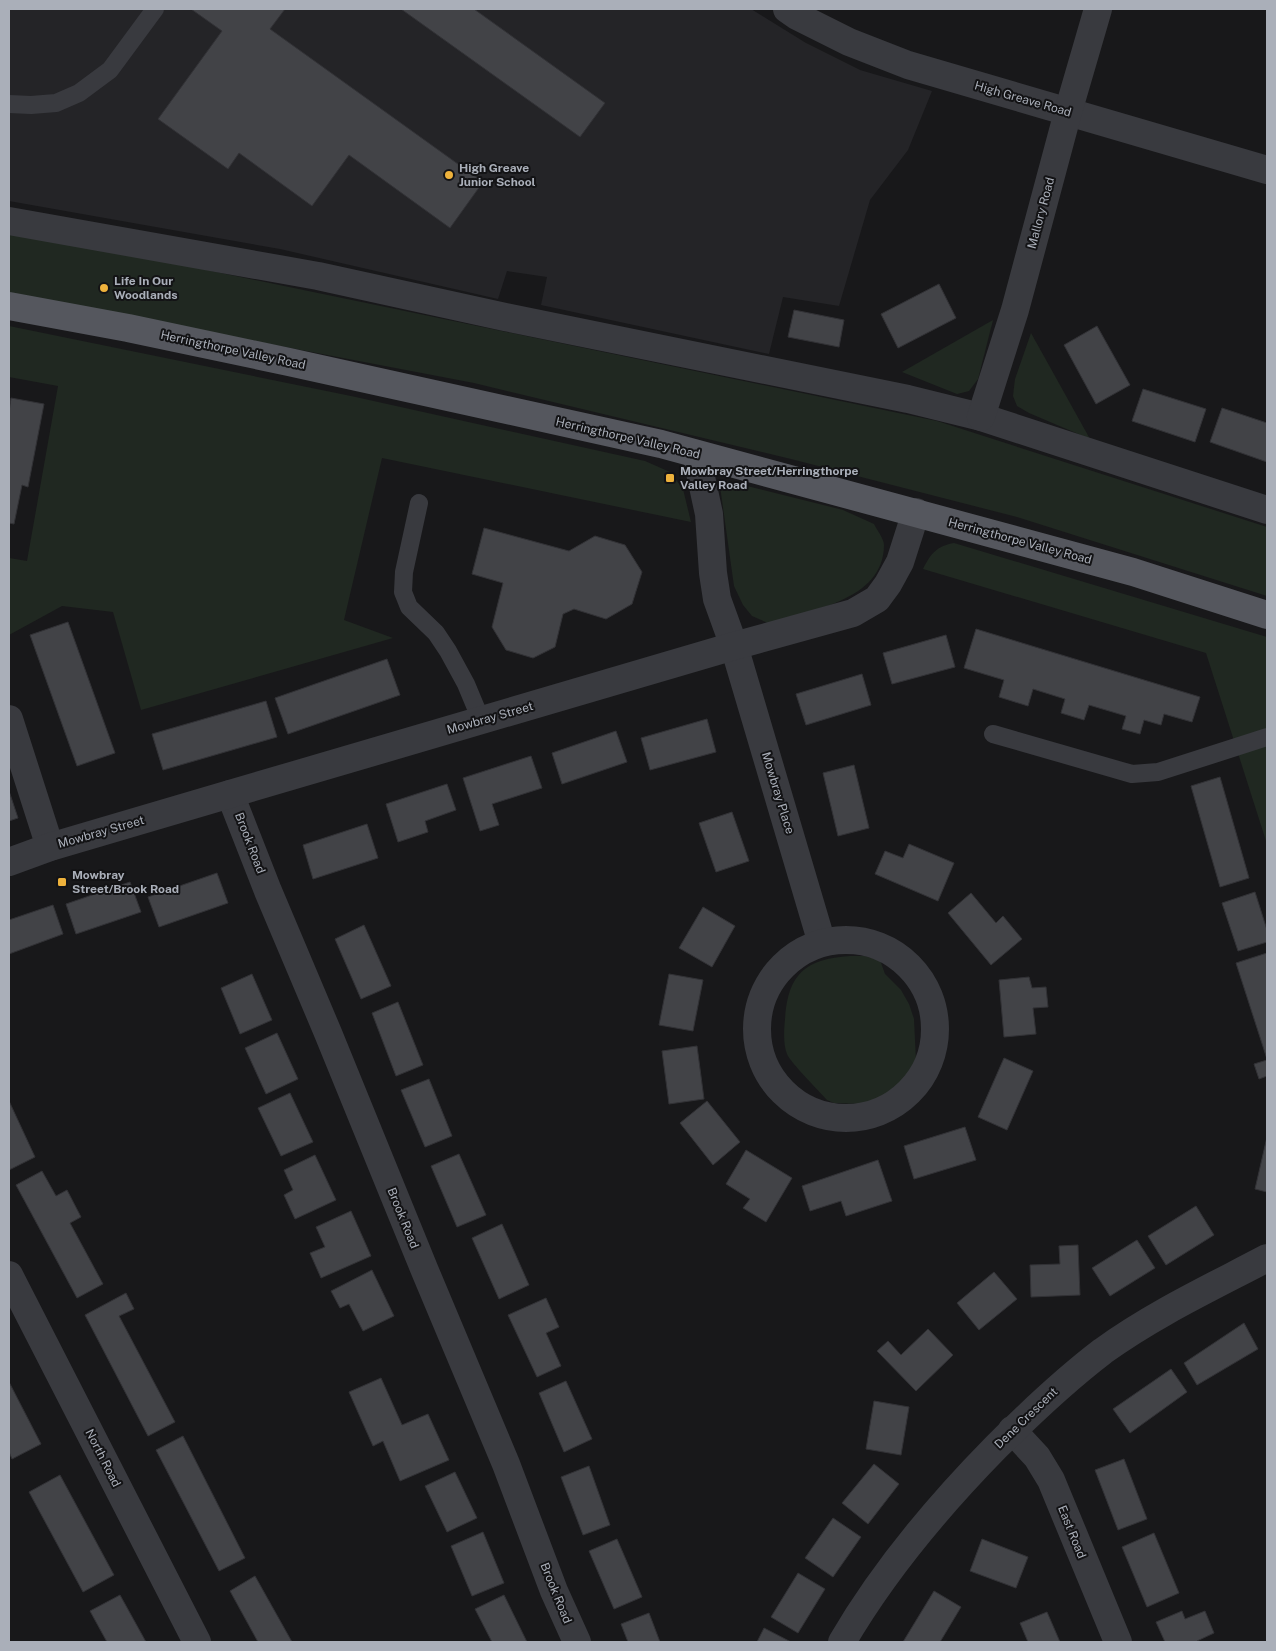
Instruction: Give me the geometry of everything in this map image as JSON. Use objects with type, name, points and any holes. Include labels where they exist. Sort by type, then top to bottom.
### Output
[{"type":"main road","name":"Herringthorpe Valley Road","points":[[9,306],[128,328],[289,362],[661,444],[1133,572],[1267,615]]},
{"type":"street","name":"High Greave Road","points":[[787,9],[849,42],[908,65],[1267,170]]},
{"type":"street","name":"Mallory Road","points":[[981,418],[1015,310],[1068,112],[1098,9]]},
{"type":"street","points":[[9,221],[318,276],[505,317],[908,399],[981,418],[1267,510]]},
{"type":"street","name":"Mowbray Place","points":[[696,454],[710,514],[712,573],[717,598],[734,646],[821,940]]},
{"type":"street","name":"Mowbray Street","points":[[9,862],[50,847],[734,646],[853,613],[877,599],[888,584],[900,562],[916,512]]},
{"type":"street","points":[[9,719],[50,847]]},
{"type":"street","name":"Brook Road","points":[[230,794],[268,891],[506,1464],[554,1591],[577,1642]]},
{"type":"street","points":[[821,940],[847,940],[871,944],[894,954],[914,970],[927,991],[934,1016],[934,1041],[927,1065],[914,1086],[895,1103],[873,1114],[850,1118],[826,1116],[804,1108],[785,1094],[770,1076],[761,1054],[757,1031],[760,1008],[768,986],[782,967],[800,952],[821,940]]},
{"type":"street","name":"Dene Crescent","points":[[842,1642],[882,1580],[920,1530],[964,1479],[1029,1413],[1104,1351],[1155,1318],[1267,1258]]},
{"type":"street","name":"North Road","points":[[9,1275],[197,1642]]},
{"type":"street","name":"East Road","points":[[1012,1430],[1037,1457],[1051,1480],[1118,1642]]},
{"type":"lane","points":[[9,104],[31,106],[56,104],[79,93],[110,70],[155,9]]},
{"type":"lane","points":[[418,503],[404,572],[403,592],[408,607],[436,634],[448,651],[466,684],[481,720]]},
{"type":"lane","points":[[993,734],[1132,774],[1158,772],[1267,737]]},
{"type":"shaded area","name":"High Greave Junior School","points":[[9,9],[751,9],[806,43],[860,70],[932,91],[908,150],[870,200],[839,306],[783,297],[769,354],[541,305],[547,277],[507,271],[498,299],[280,249],[9,201]]},
{"type":"shaded area","points":[[9,233],[149,258],[937,421],[1267,527],[1267,596],[1017,517],[791,459],[474,383],[9,294]]},
{"type":"shaded area","points":[[993,320],[978,379],[969,391],[957,394],[902,372]]},
{"type":"shaded area","points":[[9,326],[351,396],[645,461],[670,472],[683,489],[691,522],[382,458],[344,620],[393,638],[141,710],[113,612],[62,606],[9,635],[9,558],[27,561],[58,386],[9,377]]},
{"type":"shaded area","points":[[1031,333],[1090,439],[1017,406],[1013,396],[1015,379]]},
{"type":"shaded area","points":[[719,479],[843,510],[874,524],[884,543],[881,564],[872,579],[858,591],[822,608],[768,623],[752,616],[743,605],[734,586]]},
{"type":"shaded area","points":[[954,543],[1267,637],[1267,844],[1206,653],[923,569],[935,551],[943,546]]},
{"type":"shaded area","points":[[864,956],[880,960],[885,974],[901,990],[909,1004],[914,1019],[916,1061],[908,1076],[894,1089],[879,1098],[863,1104],[834,1103],[827,1100],[789,1058],[784,1041],[787,1003],[795,980],[810,965],[834,958]]},
{"type":"building","points":[[191,9],[285,9],[270,29],[483,182],[450,228],[349,155],[312,206],[239,153],[228,169],[158,119],[222,31]]},
{"type":"building","points":[[401,9],[474,9],[605,103],[580,137]]},
{"type":"building","points":[[939,284],[956,318],[898,348],[881,314]]},
{"type":"building","points":[[794,310],[844,320],[839,347],[788,337]]},
{"type":"building","points":[[1097,326],[1130,385],[1096,404],[1064,345]]},
{"type":"building","points":[[1143,389],[1206,409],[1195,442],[1132,421]]},
{"type":"building","points":[[11,398],[44,404],[28,487],[22,485],[14,524],[9,523],[9,412]]},
{"type":"building","points":[[1222,408],[1267,423],[1267,462],[1210,442]]},
{"type":"building","points":[[484,528],[569,551],[595,536],[625,545],[642,572],[632,604],[606,619],[574,609],[563,614],[555,647],[533,658],[506,650],[492,627],[503,583],[472,574]]},
{"type":"building","points":[[68,622],[115,753],[77,766],[30,635]]},
{"type":"building","points":[[976,629],[1200,697],[1192,722],[1164,714],[1161,725],[1144,720],[1140,734],[1122,729],[1126,716],[1089,705],[1084,720],[1061,713],[1065,699],[1033,689],[1028,706],[999,697],[1004,680],[964,668]]},
{"type":"building","points":[[946,635],[955,667],[892,684],[883,653]]},
{"type":"building","points":[[387,659],[400,695],[288,734],[275,698]]},
{"type":"building","points":[[862,674],[871,705],[806,725],[796,694]]},
{"type":"building","points":[[266,701],[277,737],[163,770],[152,734]]},
{"type":"building","points":[[707,719],[716,752],[650,770],[641,738]]},
{"type":"building","points":[[616,731],[627,762],[562,784],[552,753]]},
{"type":"building","points":[[531,756],[542,788],[492,804],[499,825],[480,831],[463,778]]},
{"type":"building","points":[[854,765],[869,828],[838,836],[823,773]]},
{"type":"building","points":[[1220,777],[1249,878],[1220,887],[1191,786]]},
{"type":"building","points":[[447,784],[456,810],[425,821],[428,832],[398,842],[386,804]]},
{"type":"building","points":[[9,791],[18,818],[9,821]]},
{"type":"building","points":[[732,812],[749,861],[716,872],[699,823]]},
{"type":"building","points":[[367,824],[378,858],[313,879],[303,845]]},
{"type":"building","points":[[909,844],[954,863],[938,901],[875,874],[885,851],[903,858]]},
{"type":"building","points":[[217,873],[228,903],[159,927],[148,897]]},
{"type":"building","points":[[130,882],[141,912],[76,934],[66,904]]},
{"type":"building","points":[[1255,892],[1267,930],[1267,942],[1238,951],[1222,903]]},
{"type":"building","points":[[971,893],[996,923],[1003,916],[1022,939],[991,965],[948,913]]},
{"type":"building","points":[[53,905],[63,934],[9,954],[9,920]]},
{"type":"building","points":[[703,907],[735,926],[712,967],[679,948]]},
{"type":"building","points":[[364,925],[391,986],[361,999],[335,939]]},
{"type":"building","points":[[1267,953],[1267,1059],[1236,963]]},
{"type":"building","points":[[252,974],[272,1020],[240,1034],[221,988]]},
{"type":"building","points":[[669,974],[703,980],[693,1031],[659,1025]]},
{"type":"building","points":[[1029,977],[1032,988],[1046,987],[1048,1007],[1033,1008],[1036,1034],[1004,1037],[999,980]]},
{"type":"building","points":[[398,1002],[423,1065],[396,1076],[372,1013]]},
{"type":"building","points":[[277,1033],[298,1079],[266,1094],[245,1048]]},
{"type":"building","points":[[697,1046],[704,1099],[669,1104],[662,1051]]},
{"type":"building","points":[[1004,1058],[1033,1071],[1007,1130],[978,1117]]},
{"type":"building","points":[[1267,1060],[1267,1076],[1259,1079],[1254,1064]]},
{"type":"building","points":[[429,1079],[452,1136],[425,1147],[401,1090]]},
{"type":"building","points":[[290,1093],[313,1142],[281,1156],[258,1108]]},
{"type":"building","points":[[9,1101],[35,1157],[9,1170]]},
{"type":"building","points":[[707,1101],[740,1142],[713,1165],[680,1123]]},
{"type":"building","points":[[965,1127],[976,1160],[914,1179],[904,1146]]},
{"type":"building","points":[[1267,1137],[1267,1192],[1255,1189]]},
{"type":"building","points":[[746,1150],[792,1178],[766,1222],[743,1208],[750,1199],[726,1184]]},
{"type":"building","points":[[459,1154],[486,1215],[457,1227],[431,1166]]},
{"type":"building","points":[[315,1155],[336,1200],[295,1219],[284,1195],[293,1190],[284,1170]]},
{"type":"building","points":[[878,1160],[892,1201],[846,1216],[841,1201],[810,1211],[802,1186]]},
{"type":"building","points":[[42,1171],[56,1196],[67,1190],[81,1217],[70,1223],[103,1284],[77,1298],[16,1185]]},
{"type":"building","points":[[1196,1206],[1214,1235],[1166,1265],[1148,1236]]},
{"type":"building","points":[[351,1211],[371,1256],[321,1278],[310,1253],[325,1247],[316,1227]]},
{"type":"building","points":[[502,1224],[529,1285],[499,1299],[472,1238]]},
{"type":"building","points":[[1137,1240],[1155,1268],[1110,1296],[1092,1268]]},
{"type":"building","points":[[1078,1245],[1080,1295],[1031,1297],[1030,1265],[1060,1264],[1059,1246]]},
{"type":"building","points":[[372,1270],[394,1316],[363,1331],[349,1304],[340,1308],[331,1291]]},
{"type":"building","points":[[994,1272],[1017,1299],[979,1330],[957,1303]]},
{"type":"building","points":[[126,1293],[134,1309],[119,1316],[175,1422],[148,1436],[85,1315]]},
{"type":"building","points":[[546,1298],[559,1327],[546,1333],[561,1366],[537,1377],[508,1315]]},
{"type":"building","points":[[1244,1323],[1258,1349],[1197,1385],[1184,1363]]},
{"type":"building","points":[[928,1329],[953,1355],[916,1391],[877,1351],[888,1341],[901,1355]]},
{"type":"building","points":[[1171,1369],[1187,1392],[1130,1433],[1113,1409]]},
{"type":"building","points":[[381,1378],[402,1425],[428,1414],[449,1460],[400,1481],[383,1441],[373,1446],[349,1392]]},
{"type":"building","points":[[566,1381],[592,1439],[564,1452],[539,1393]]},
{"type":"building","points":[[9,1382],[41,1444],[12,1459],[9,1452]]},
{"type":"building","points":[[874,1401],[909,1407],[901,1455],[866,1449]]},
{"type":"building","points":[[183,1436],[245,1558],[219,1571],[156,1450]]},
{"type":"building","points":[[1124,1459],[1147,1519],[1118,1530],[1095,1470]]},
{"type":"building","points":[[874,1464],[899,1484],[868,1524],[842,1503]]},
{"type":"building","points":[[589,1466],[610,1525],[583,1535],[561,1477]]},
{"type":"building","points":[[455,1472],[477,1518],[447,1532],[425,1486]]},
{"type":"building","points":[[60,1475],[114,1575],[83,1592],[29,1492]]},
{"type":"building","points":[[833,1518],[861,1537],[833,1577],[805,1558]]},
{"type":"building","points":[[483,1532],[504,1583],[472,1596],[451,1546]]},
{"type":"building","points":[[1154,1533],[1179,1593],[1147,1607],[1122,1547]]},
{"type":"building","points":[[617,1539],[642,1597],[614,1609],[589,1551]]},
{"type":"building","points":[[982,1539],[1028,1557],[1016,1588],[970,1571]]},
{"type":"building","points":[[798,1573],[825,1589],[798,1633],[771,1617]]},
{"type":"building","points":[[255,1576],[292,1642],[258,1642],[230,1591]]},
{"type":"building","points":[[934,1591],[961,1607],[940,1642],[903,1642]]},
{"type":"building","points":[[120,1595],[146,1642],[107,1642],[90,1611]]},
{"type":"building","points":[[504,1595],[527,1642],[492,1642],[475,1609]]},
{"type":"building","points":[[1182,1611],[1185,1619],[1205,1611],[1214,1633],[1198,1642],[1165,1642],[1156,1622]]},
{"type":"building","points":[[1047,1612],[1060,1642],[1028,1642],[1020,1623]]},
{"type":"building","points":[[649,1613],[660,1642],[628,1642],[621,1624]]},
{"type":"building","points":[[764,1628],[791,1642],[757,1642]]},
{"type":"place","name":"High Greave Junior School","points":[[449,175]]},
{"type":"place","name":"Life In Our Woodlands","points":[[104,288]]},
{"type":"place","name":"Mowbray Street/Herringthorpe Valley Road","points":[[670,478]]},
{"type":"place","name":"Mowbray Street/Brook Road","points":[[62,882]]}]
